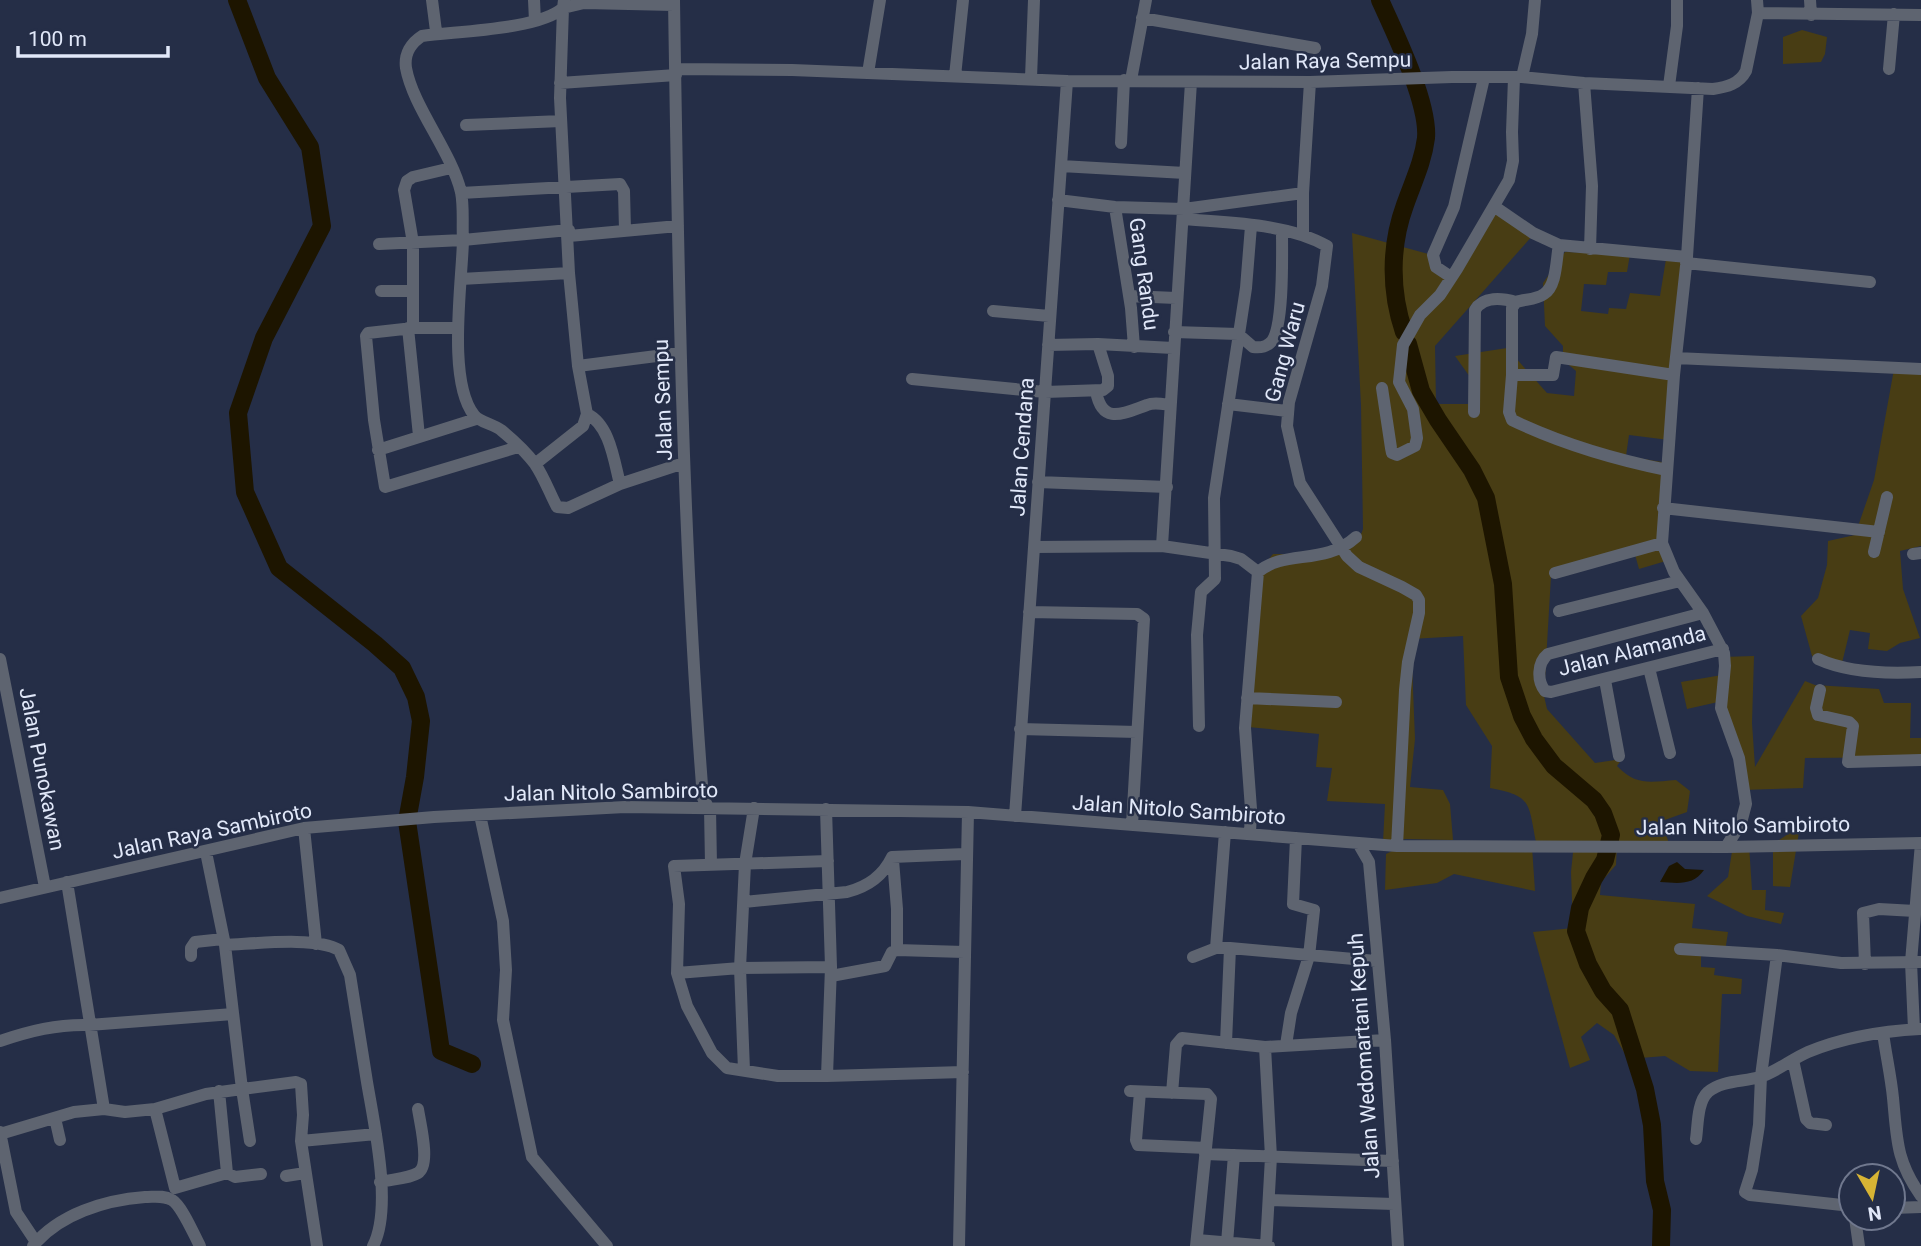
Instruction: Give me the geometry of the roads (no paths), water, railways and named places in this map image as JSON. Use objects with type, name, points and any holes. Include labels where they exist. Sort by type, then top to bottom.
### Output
[{"type":"street","points":[[432,0],[438,34]]},
{"type":"street","points":[[534,0],[535,21]]},
{"type":"street","points":[[868,73],[880,0]]},
{"type":"street","points":[[955,76],[964,0]]},
{"type":"street","points":[[1031,78],[1034,0]]},
{"type":"street","points":[[1121,143],[1128,80],[1146,0]]},
{"type":"street","points":[[1382,388],[1392,453],[1397,455],[1415,446],[1417,439],[1413,409],[1399,382],[1403,345],[1420,315],[1437,298],[1451,277],[1509,180],[1513,161],[1511,132],[1518,78],[1532,34],[1535,0]]},
{"type":"street","points":[[1669,86],[1677,0]]},
{"type":"street","points":[[1810,0],[1811,15]]},
{"type":"street","points":[[476,419],[466,400],[461,379],[456,328],[463,240],[461,193],[406,65],[408,51],[415,40],[422,36],[535,21],[555,15],[564,4],[674,2]]},
{"type":"street","name":"Jalan Sempu","points":[[674,2],[680,353],[691,637],[711,865]]},
{"type":"street","points":[[535,464],[583,426],[587,414],[578,366],[569,273],[560,83],[564,4]]},
{"type":"street","name":"Jalan Raya Sempu","points":[[560,83],[676,72],[868,73],[1067,81],[1191,82],[1518,78],[1724,88],[1743,77],[1749,61],[1758,7],[1811,15],[1921,15]]},
{"type":"street","points":[[1889,69],[1894,14]]},
{"type":"street","points":[[1143,18],[1315,48]]},
{"type":"street","points":[[1451,277],[1436,267],[1433,255],[1454,206],[1484,78]]},
{"type":"street","name":"Jalan Cendana","points":[[1015,816],[1067,81]]},
{"type":"street","points":[[1162,546],[1191,82]]},
{"type":"street","points":[[1058,200],[1183,214],[1303,235],[1310,82]]},
{"type":"street","points":[[1584,83],[1592,186],[1590,249]]},
{"type":"street","points":[[1699,88],[1662,543],[1680,581],[1703,613],[1723,649],[1725,666],[1721,709],[1739,758],[1746,804],[1741,822],[1726,847]]},
{"type":"street","points":[[466,125],[561,121]]},
{"type":"street","points":[[1061,166],[1185,173]]},
{"type":"street","points":[[419,436],[410,328],[413,243],[404,190],[407,181],[451,168]]},
{"type":"street","points":[[461,193],[616,184],[623,187],[625,230]]},
{"type":"street","points":[[1183,214],[1303,193]]},
{"type":"street","points":[[1495,206],[1533,233],[1559,245],[1870,282]]},
{"type":"street","name":"Gang Randu","points":[[1115,207],[1134,347]]},
{"type":"street","points":[[379,244],[413,243],[443,237],[463,240],[678,226]]},
{"type":"street","points":[[1199,726],[1197,618],[1201,592],[1215,579],[1214,498],[1246,288],[1251,226]]},
{"type":"street","points":[[1174,332],[1238,334],[1247,344],[1257,347],[1270,344],[1274,338],[1279,309],[1282,231]]},
{"type":"street","name":"Gang Waru","points":[[1303,235],[1327,246],[1320,296],[1287,411],[1291,449],[1300,483],[1343,549],[1359,567],[1416,595],[1419,605],[1408,663],[1401,740],[1397,846]]},
{"type":"street","points":[[1474,412],[1475,310],[1480,303],[1492,299],[1516,302],[1539,297],[1547,292],[1553,280],[1559,245]]},
{"type":"street","points":[[461,279],[569,273]]},
{"type":"street","points":[[381,291],[412,291]]},
{"type":"street","points":[[1129,296],[1176,298]]},
{"type":"street","points":[[1516,302],[1511,314],[1512,375],[1509,412],[1512,420],[1549,438],[1619,460],[1667,470]]},
{"type":"street","points":[[993,311],[1049,316]]},
{"type":"street","points":[[456,328],[371,331],[366,336],[378,450],[387,488],[518,447]]},
{"type":"street","points":[[912,379],[1045,392],[1096,391],[1108,386],[1098,344]]},
{"type":"street","points":[[1048,345],[1098,344],[1173,348]]},
{"type":"street","points":[[578,366],[680,353]]},
{"type":"street","points":[[1512,375],[1553,375],[1556,358],[1674,375]]},
{"type":"street","points":[[1676,358],[1921,369]]},
{"type":"street","points":[[1096,391],[1100,405],[1112,414],[1132,411],[1149,404],[1170,405]]},
{"type":"street","points":[[1228,404],[1287,411]]},
{"type":"street","points":[[587,414],[599,422],[604,432],[620,484]]},
{"type":"street","points":[[378,450],[476,419],[494,425],[535,464],[557,508],[568,508],[620,484],[684,463]]},
{"type":"street","points":[[1038,482],[1167,487]]},
{"type":"street","points":[[1874,552],[1887,497]]},
{"type":"street","points":[[1663,508],[1879,532]]},
{"type":"street","points":[[1258,572],[1273,563],[1332,553],[1343,549],[1356,537]]},
{"type":"street","points":[[1555,573],[1662,543]]},
{"type":"street","points":[[1035,547],[1162,546],[1241,559],[1258,572]]},
{"type":"street","points":[[1250,834],[1251,809],[1245,728],[1258,572]]},
{"type":"street","points":[[1559,611],[1680,581]]},
{"type":"street","points":[[1029,612],[1137,614],[1144,619],[1132,825]]},
{"type":"street","name":"Jalan Alamanda","points":[[1703,613],[1548,654],[1541,660],[1539,677],[1544,690],[1552,692],[1605,680],[1723,649]]},
{"type":"street","name":"Jalan Punokawan","points":[[0,659],[45,887]]},
{"type":"street","points":[[1818,659],[1835,666],[1855,669],[1896,673],[1921,672]]},
{"type":"street","points":[[1649,668],[1670,753]]},
{"type":"street","points":[[1605,680],[1619,756]]},
{"type":"street","points":[[1820,690],[1816,708],[1818,715],[1849,722],[1853,726],[1848,762],[1921,760]]},
{"type":"street","points":[[1247,698],[1336,702]]},
{"type":"street","points":[[1020,729],[1137,732]]},
{"type":"street","name":"Jalan Nitolo Sambiroto","points":[[434,817],[704,805],[968,812],[1397,846],[1726,847],[1921,843]]},
{"type":"street","points":[[744,1070],[740,968],[745,864],[754,808]]},
{"type":"street","points":[[826,809],[831,972],[827,1076]]},
{"type":"street","points":[[959,1246],[965,854],[968,812]]},
{"type":"street","points":[[480,815],[503,921],[506,970],[503,1020],[532,1157],[607,1246]]},
{"type":"street","name":"Jalan Raya Sambiroto","points":[[0,898],[304,828],[434,817]]},
{"type":"street","points":[[304,828],[316,944]]},
{"type":"street","points":[[1216,948],[1225,832]]},
{"type":"street","points":[[1286,1045],[1291,1013],[1308,956],[1314,910],[1293,904],[1296,838]]},
{"type":"street","name":"Jalan Wedomartani Kepuh","points":[[1358,843],[1369,862],[1385,1040],[1398,1246]]},
{"type":"street","points":[[1696,1139],[1699,1112],[1704,1097],[1723,1084],[1761,1076],[1825,1046],[1883,1033],[1917,1029],[1915,911],[1921,843]]},
{"type":"street","points":[[1369,862],[1380,845]]},
{"type":"street","points":[[206,852],[224,942],[250,1141]]},
{"type":"street","points":[[892,858],[965,854]]},
{"type":"street","points":[[744,902],[829,895],[858,889],[886,871],[892,858]]},
{"type":"street","points":[[892,858],[897,909],[897,950]]},
{"type":"street","points":[[828,861],[674,866],[679,904],[677,973],[687,1006],[712,1053],[727,1068],[778,1076],[963,1072]]},
{"type":"street","points":[[67,882],[104,1109]]},
{"type":"street","points":[[1865,964],[1863,912],[1879,909],[1915,911]]},
{"type":"street","points":[[191,956],[191,948],[195,942],[286,942],[316,944],[339,950],[350,975],[376,1134],[382,1217],[373,1246]]},
{"type":"street","points":[[1193,957],[1216,948],[1230,948],[1377,961]]},
{"type":"street","points":[[1226,1043],[1230,948]]},
{"type":"street","points":[[1680,949],[1777,954],[1865,964],[1916,962]]},
{"type":"street","points":[[677,973],[740,968],[831,972],[885,966],[892,952],[897,950],[964,952]]},
{"type":"street","points":[[1777,954],[1761,1076],[1759,1125],[1752,1170],[1745,1192],[1750,1195],[1837,1204]]},
{"type":"street","points":[[0,1041],[31,1030],[69,1024],[89,1025],[233,1014]]},
{"type":"street","points":[[1883,1033],[1893,1098],[1896,1143],[1912,1184],[1921,1196]]},
{"type":"street","points":[[1172,1093],[1175,1045],[1182,1038],[1265,1047],[1385,1040]]},
{"type":"street","points":[[1265,1047],[1271,1157],[1268,1246],[1197,1243],[1206,1151],[1211,1099],[1209,1095],[1135,1092],[1138,1145],[1206,1151],[1234,1155],[1271,1157],[1393,1161]]},
{"type":"street","points":[[1793,1060],[1806,1119],[1810,1123],[1826,1125]]},
{"type":"street","points":[[261,1174],[236,1177],[227,1173],[174,1195],[121,1199],[60,1222],[34,1244],[18,1219],[0,1133],[74,1112],[155,1109],[219,1091],[296,1082],[301,1084],[304,1173],[317,1246]]},
{"type":"street","points":[[219,1091],[227,1173]]},
{"type":"street","points":[[155,1109],[174,1195],[200,1246]]},
{"type":"street","points":[[380,1182],[411,1175],[423,1168],[424,1153],[418,1109]]},
{"type":"street","points":[[55,1118],[60,1140]]},
{"type":"street","points":[[301,1141],[376,1134]]},
{"type":"street","points":[[1227,1243],[1234,1155]]},
{"type":"street","points":[[286,1176],[304,1173]]},
{"type":"street","points":[[1269,1199],[1394,1203]]},
{"type":"waterway","points":[[237,0],[267,78],[310,147],[322,226],[264,338],[238,413],[245,492],[279,568],[402,668],[416,697],[421,721],[407,821],[441,1051],[472,1064]]},
{"type":"waterway","points":[[1380,0],[1410,68],[1426,123],[1423,155],[1400,221],[1394,252],[1394,285],[1404,332]]},
{"type":"waterway","points":[[1408,344],[1421,391],[1472,470],[1486,498],[1503,584],[1509,677],[1522,716],[1534,739],[1554,766],[1594,800],[1603,813],[1611,835],[1605,860],[1580,908],[1576,931],[1588,964],[1603,991],[1620,1010],[1645,1089],[1652,1125],[1655,1181],[1662,1210],[1661,1246]]}]
